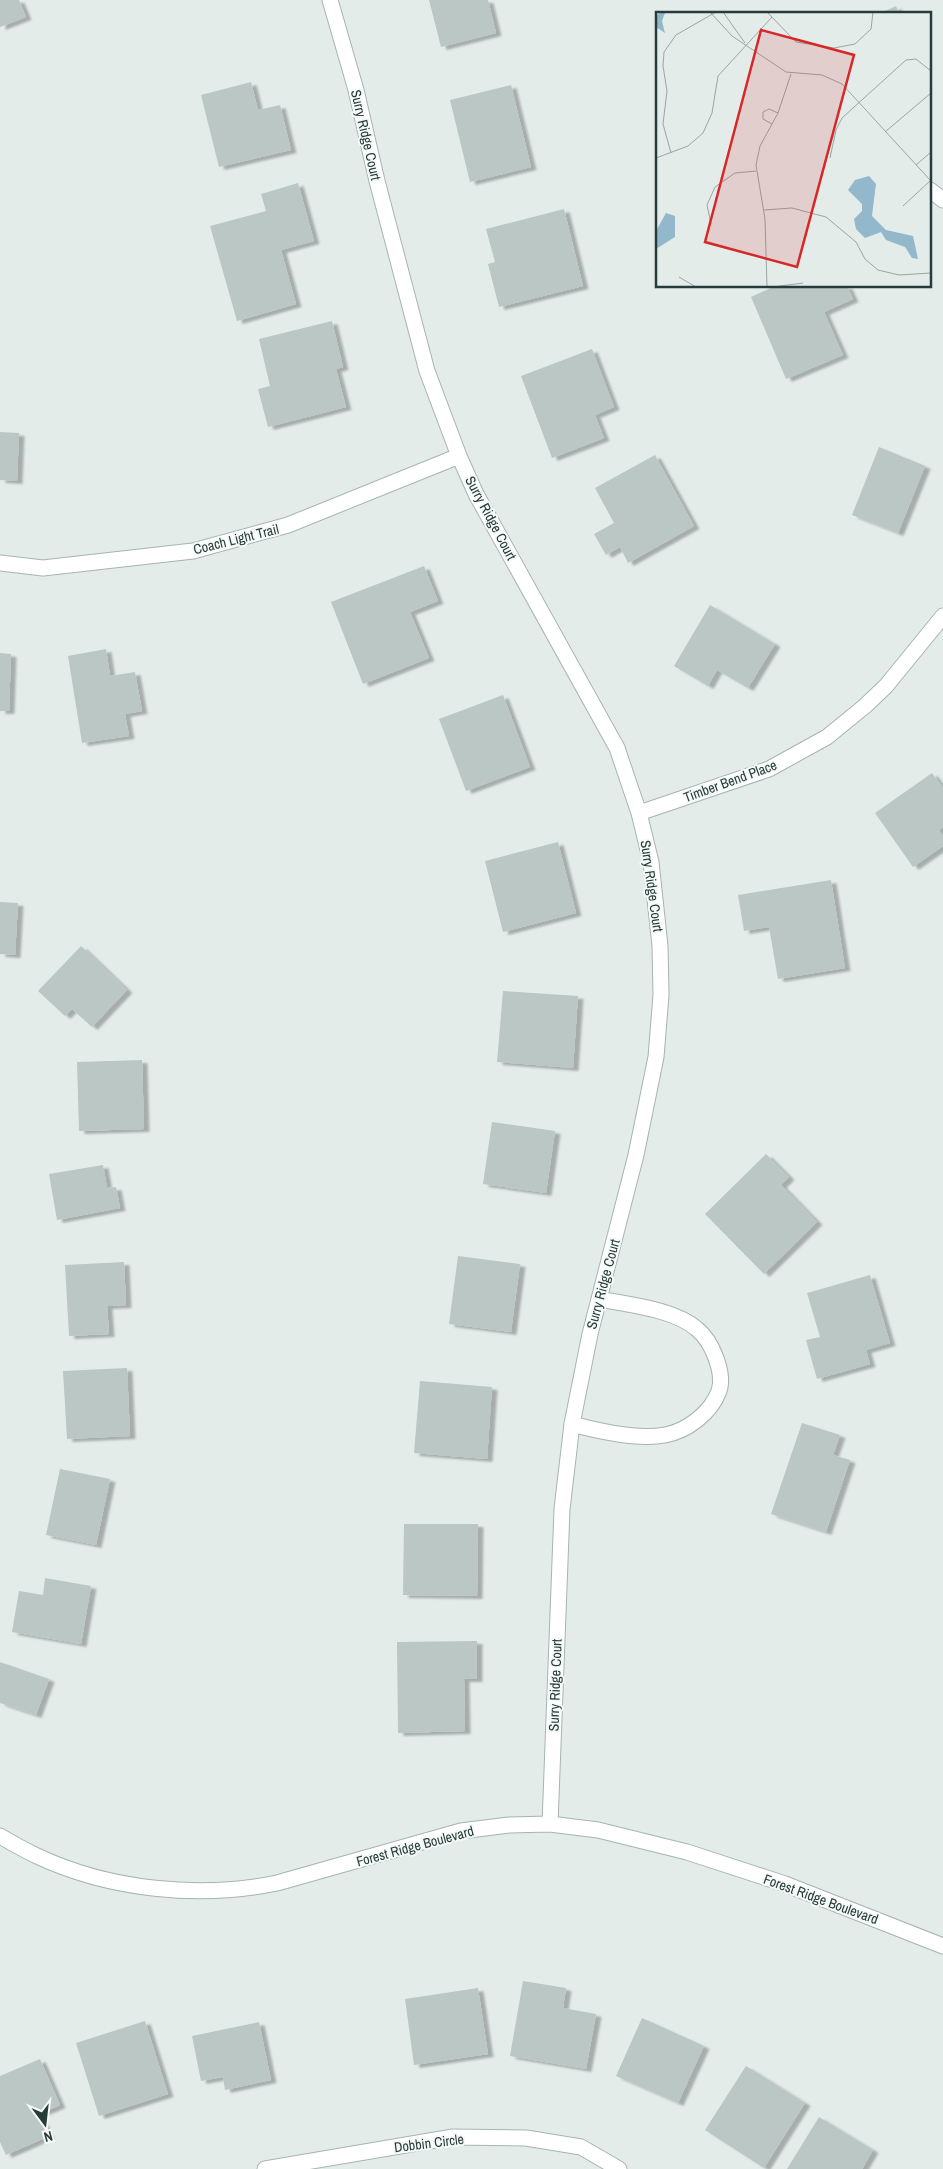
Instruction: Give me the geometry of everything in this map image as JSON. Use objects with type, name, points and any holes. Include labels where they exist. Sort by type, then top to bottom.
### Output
[{"type":"street","name":"Surry Ridge Court","points":[[330,0],[356,90],[377,181],[427,371],[459,456],[476,494],[617,748],[639,813],[651,862],[660,946],[661,995],[656,1057],[636,1155],[590,1334],[572,1424],[562,1509],[550,1824]]},
{"type":"street","points":[[930,190],[943,200]]},
{"type":"street","name":"Coach Light Trail","points":[[0,563],[43,568],[193,551],[288,525],[459,456]]},
{"type":"street","name":"Timber Bend Place","points":[[639,813],[770,769],[827,737],[886,686],[943,616]]},
{"type":"street","points":[[572,1424],[636,1436],[665,1436],[686,1429],[703,1415],[719,1390],[719,1367],[711,1346],[698,1329],[673,1315],[600,1299]]},
{"type":"street","name":"Forest Ridge Boulevard","points":[[0,1836],[38,1857],[84,1874],[140,1886],[196,1891],[250,1889],[277,1884],[461,1831],[509,1824],[550,1824],[598,1830],[687,1852],[785,1884],[943,1946]]},
{"type":"street","name":"Dobbin Circle","points":[[265,2169],[453,2137],[526,2138],[581,2148],[619,2169]]},
{"type":"building","points":[[0,0],[19,0],[26,17],[0,27]]},
{"type":"building","points":[[429,0],[488,0],[496,33],[441,47]]},
{"type":"building","points":[[896,6],[898,12],[883,12]]},
{"type":"building","points":[[251,82],[258,110],[280,105],[291,150],[219,167],[201,95]]},
{"type":"building","points":[[511,85],[531,167],[470,182],[450,100]]},
{"type":"building","points":[[298,183],[314,241],[281,250],[296,304],[237,321],[210,226],[266,211],[261,194]]},
{"type":"building","points":[[564,209],[583,286],[499,307],[488,264],[495,262],[486,229]]},
{"type":"building","points":[[771,288],[848,288],[853,299],[824,312],[843,355],[786,379],[751,297]]},
{"type":"building","points":[[332,321],[343,367],[336,369],[346,407],[268,427],[258,389],[270,386],[259,339]]},
{"type":"building","points":[[592,349],[614,407],[595,415],[604,438],[552,458],[521,376]]},
{"type":"building","points":[[0,432],[19,433],[17,481],[0,480]]},
{"type":"building","points":[[879,447],[925,466],[898,533],[852,515]]},
{"type":"building","points":[[655,455],[694,526],[628,563],[620,547],[606,555],[594,534],[614,523],[595,488]]},
{"type":"building","points":[[424,566],[438,601],[410,612],[429,658],[363,684],[331,602]]},
{"type":"building","points":[[710,605],[775,644],[748,688],[717,670],[708,686],[674,666]]},
{"type":"building","points":[[106,649],[110,676],[135,672],[142,711],[125,714],[129,736],[82,743],[68,656]]},
{"type":"building","points":[[0,653],[11,654],[9,711],[0,711]]},
{"type":"building","points":[[503,695],[530,767],[466,791],[439,719]]},
{"type":"building","points":[[932,773],[943,788],[943,827],[939,830],[943,836],[943,846],[913,867],[875,813]]},
{"type":"building","points":[[558,842],[576,913],[503,932],[485,861]]},
{"type":"building","points":[[831,880],[845,968],[778,979],[769,927],[744,931],[738,895]]},
{"type":"building","points":[[0,902],[18,903],[15,955],[0,954]]},
{"type":"building","points":[[81,946],[127,990],[92,1027],[72,1009],[65,1016],[38,991]]},
{"type":"building","points":[[503,991],[578,996],[573,1068],[497,1062]]},
{"type":"building","points":[[142,1060],[144,1129],[79,1131],[77,1062]]},
{"type":"building","points":[[492,1122],[555,1131],[546,1193],[483,1184]]},
{"type":"building","points":[[766,1154],[789,1177],[781,1185],[817,1222],[764,1274],[705,1214]]},
{"type":"building","points":[[103,1165],[107,1188],[116,1187],[120,1208],[57,1220],[49,1174]]},
{"type":"building","points":[[458,1256],[520,1264],[511,1332],[449,1324]]},
{"type":"building","points":[[124,1262],[126,1305],[107,1306],[109,1334],[69,1336],[65,1265]]},
{"type":"building","points":[[870,1275],[890,1343],[866,1350],[870,1364],[817,1379],[806,1340],[820,1337],[807,1293]]},
{"type":"building","points":[[127,1368],[130,1436],[67,1439],[63,1371]]},
{"type":"building","points":[[420,1381],[492,1387],[487,1459],[414,1453]]},
{"type":"building","points":[[802,1423],[840,1435],[833,1455],[850,1460],[826,1532],[771,1514]]},
{"type":"building","points":[[60,1469],[110,1479],[96,1545],[46,1535]]},
{"type":"building","points":[[404,1524],[478,1524],[477,1596],[403,1595]]},
{"type":"building","points":[[45,1578],[91,1586],[81,1644],[12,1632],[19,1591],[43,1595]]},
{"type":"building","points":[[477,1641],[477,1679],[464,1679],[465,1731],[398,1733],[397,1642]]},
{"type":"building","points":[[0,1662],[49,1679],[36,1715],[0,1703]]},
{"type":"building","points":[[523,1981],[566,1988],[563,2008],[596,2014],[586,2069],[510,2056]]},
{"type":"building","points":[[478,1988],[488,2054],[414,2065],[405,1999]]},
{"type":"building","points":[[642,2018],[704,2046],[678,2103],[616,2076]]},
{"type":"building","points":[[145,2021],[168,2094],[99,2116],[76,2043]]},
{"type":"building","points":[[259,2022],[271,2080],[225,2090],[223,2077],[201,2081],[192,2036]]},
{"type":"building","points":[[40,2059],[60,2105],[39,2114],[49,2136],[6,2155],[0,2142],[0,2076]]},
{"type":"building","points":[[746,2066],[805,2103],[764,2168],[705,2130]]},
{"type":"building","points":[[819,2117],[873,2150],[862,2169],[787,2169]]}]
